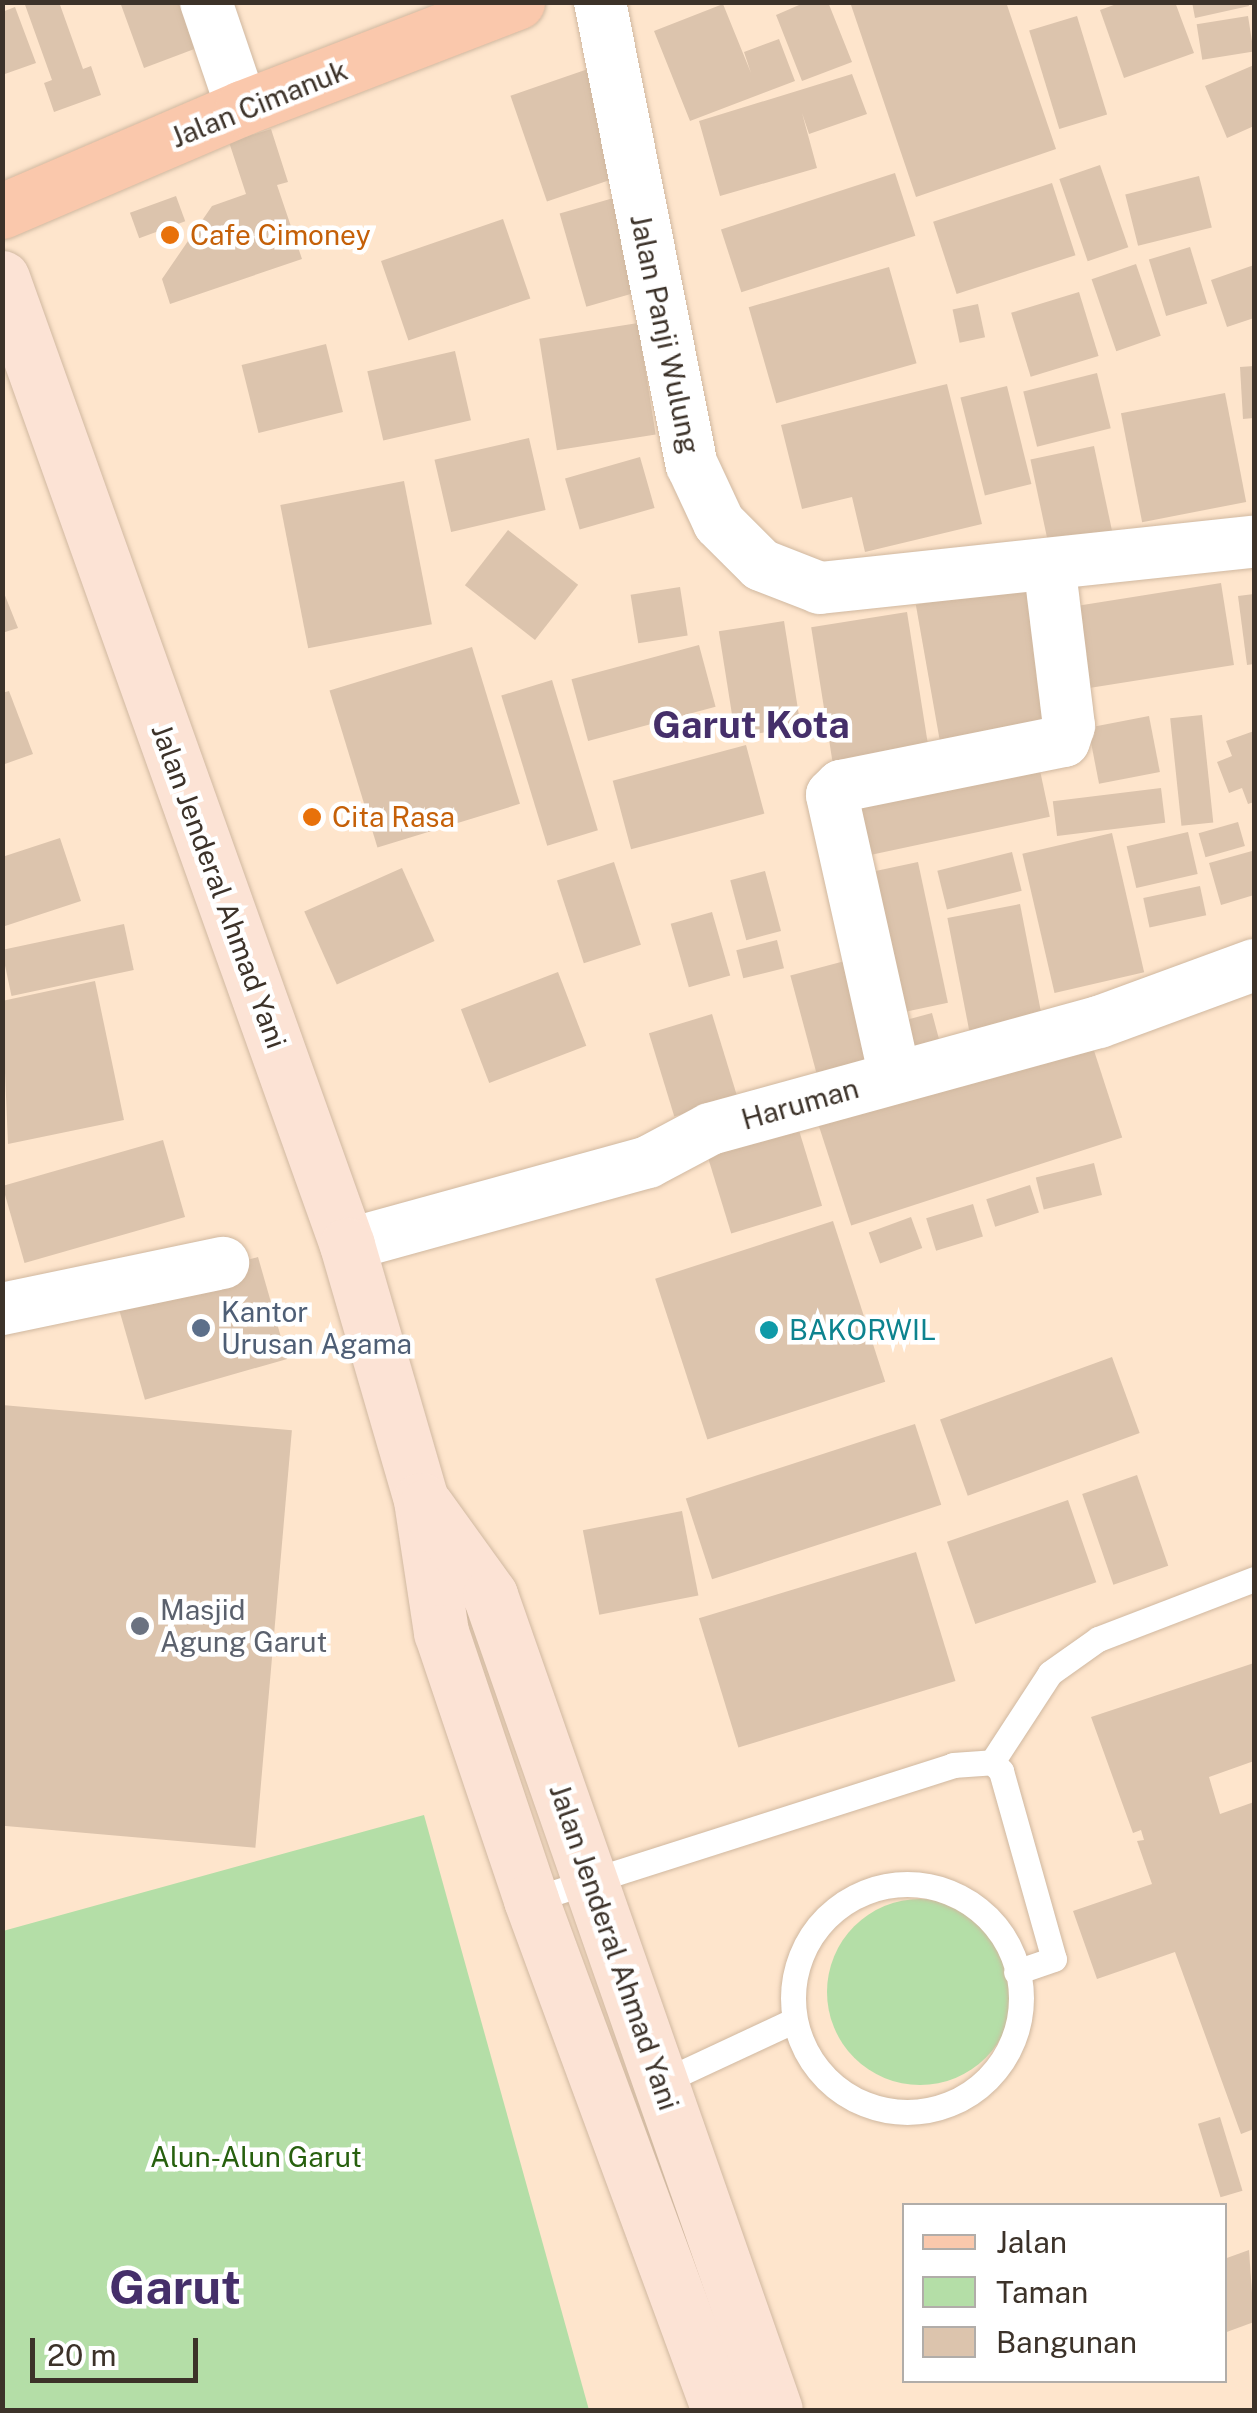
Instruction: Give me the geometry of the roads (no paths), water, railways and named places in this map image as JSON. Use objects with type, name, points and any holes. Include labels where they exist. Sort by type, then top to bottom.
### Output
[{"type":"main road","name":"Jalan Cimanuk","points":[[2,210],[242,108],[518,2]]},
{"type":"main road","name":"Jalan Jenderal Ahmad Yani","points":[[2,278],[347,1245],[421,1500],[441,1632],[531,1900],[720,2410]]},
{"type":"main road","name":"Jalan Jenderal Ahmad Yani","points":[[421,1500],[490,1594],[775,2410]]},
{"type":"street","points":[[206,2],[242,108]]},
{"type":"street","name":"Jalan Panji Wulung","points":[[600,2],[692,464],[719,523],[761,565],[820,588],[1254,542]]},
{"type":"street","points":[[895,1077],[832,795],[841,786],[1064,741],[1069,726],[1049,564]]},
{"type":"street","name":"Haruman","points":[[347,1245],[648,1162],[710,1129],[1099,1022],[1254,965]]},
{"type":"street","points":[[2,1309],[223,1262]]},
{"type":"lane","points":[[992,1762],[1050,1673],[1098,1639],[1254,1579]]},
{"type":"lane","points":[[531,1900],[954,1765],[992,1762]]},
{"type":"lane","points":[[992,1762],[1013,1809],[1054,1958],[1016,1972]]},
{"type":"lane","points":[[921,1883],[972,1902],[1008,1943],[1023,1996],[1011,2050],[975,2093],[922,2114],[864,2107],[818,2068],[793,2022],[794,1967],[821,1919],[867,1888],[921,1883]]},
{"type":"lane","points":[[662,2082],[793,2022]]},
{"type":"place","name":"Cafe Cimoney","points":[[170,235]]},
{"type":"place","name":"Cita Rasa","points":[[312,817]]},
{"type":"place","name":"Kantor Urusan Agama","points":[[201,1328]]},
{"type":"place","name":"BAKORWIL","points":[[769,1330]]},
{"type":"place","name":"Masjid Agung Garut","points":[[140,1626]]},
{"type":"district","name":"Garut Kota","points":[[751,725]]},
{"type":"district","name":"Garut","points":[[175,2287]]},
{"type":"park label","name":"Alun-Alun Garut","points":[[256,2157]]}]
